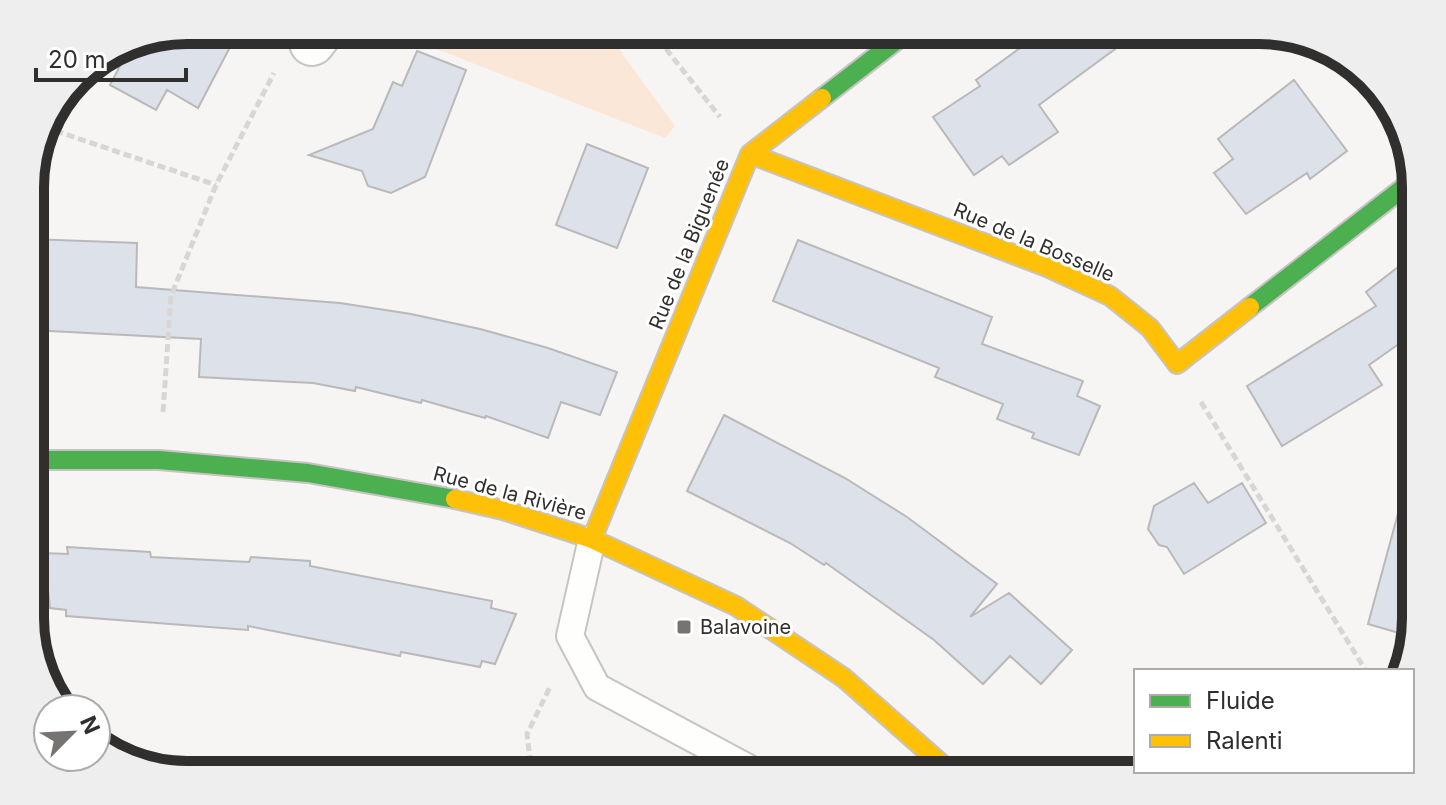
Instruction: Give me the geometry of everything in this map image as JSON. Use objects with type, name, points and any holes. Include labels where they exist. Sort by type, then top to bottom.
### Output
[{"type":"street","name":"Rue de la Biguenée","points":[[592,539],[750,154],[892,44]]},
{"type":"street","name":"Rue de la Bosselle","points":[[750,154],[1047,267],[1110,296],[1150,328],[1177,364]]},
{"type":"street","points":[[1177,364],[1402,189]]},
{"type":"street","name":"Rue de la Rivière","points":[[44,460],[159,460],[308,473],[419,491],[503,510],[592,539],[736,606],[844,678],[941,761]]},
{"type":"lane","points":[[592,539],[570,636],[597,687],[735,761]]},
{"type":"path","points":[[159,460],[171,296],[216,185],[278,67],[307,44]]},
{"type":"path","points":[[662,44],[750,154]]},
{"type":"path","points":[[56,131],[216,185]]},
{"type":"path","points":[[1177,364],[1365,669]]},
{"type":"path","points":[[530,761],[527,734],[573,641]]},
{"type":"shaded area","points":[[424,44],[615,44],[675,126],[665,138]]},
{"type":"building","points":[[178,44],[232,44],[198,108],[167,90],[156,110],[110,85],[123,59],[141,52]]},
{"type":"building","points":[[1026,44],[1122,44],[1039,105],[1058,132],[1009,165],[1002,156],[974,175],[933,117],[980,86],[976,80]]},
{"type":"building","points":[[417,51],[466,70],[425,177],[391,193],[368,186],[362,171],[309,155],[373,129],[393,82],[402,86]]},
{"type":"building","points":[[1294,80],[1347,151],[1310,179],[1307,173],[1246,214],[1214,173],[1233,159],[1218,139]]},
{"type":"building","points":[[587,144],[648,168],[617,248],[556,225]]},
{"type":"building","points":[[44,239],[137,243],[136,287],[340,303],[411,314],[548,348],[617,372],[600,415],[561,402],[548,438],[486,416],[356,387],[355,391],[313,383],[199,377],[201,339],[44,331]]},
{"type":"building","points":[[798,240],[992,317],[982,344],[1083,381],[1077,396],[1100,406],[1079,455],[1032,438],[1034,433],[997,419],[1003,404],[935,377],[939,368],[773,301]]},
{"type":"building","points":[[1402,264],[1402,342],[1369,365],[1382,385],[1282,446],[1247,386],[1376,306],[1366,292]]},
{"type":"building","points":[[724,415],[845,478],[907,517],[997,584],[970,617],[1009,593],[1072,650],[1041,684],[1010,656],[983,684],[934,640],[826,563],[824,565],[790,543],[687,491]]},
{"type":"building","points":[[1194,483],[1208,503],[1242,483],[1266,523],[1184,574],[1167,547],[1159,545],[1148,529],[1154,506]]},
{"type":"building","points":[[1402,499],[1401,634],[1368,624]]},
{"type":"building","points":[[67,547],[150,552],[151,557],[249,562],[251,557],[310,561],[310,566],[492,601],[491,608],[516,614],[495,664],[482,661],[480,667],[401,652],[400,656],[248,626],[248,630],[66,616],[66,610],[50,608],[44,553],[68,554]]},
{"type":"traffic: fast","points":[[822,98],[892,44]]},
{"type":"traffic: fast","points":[[1250,307],[1402,189]]},
{"type":"traffic: fast","points":[[44,460],[159,460],[308,473],[455,499]]},
{"type":"traffic: slow","points":[[592,539],[750,154],[822,98]]},
{"type":"traffic: slow","points":[[750,154],[1047,267],[1110,296],[1150,328],[1177,364],[1250,307]]},
{"type":"traffic: slow","points":[[455,499],[503,510],[592,539],[736,606],[844,678],[938,761]]},
{"type":"place","name":"Balavoine","points":[[684,627]]}]
